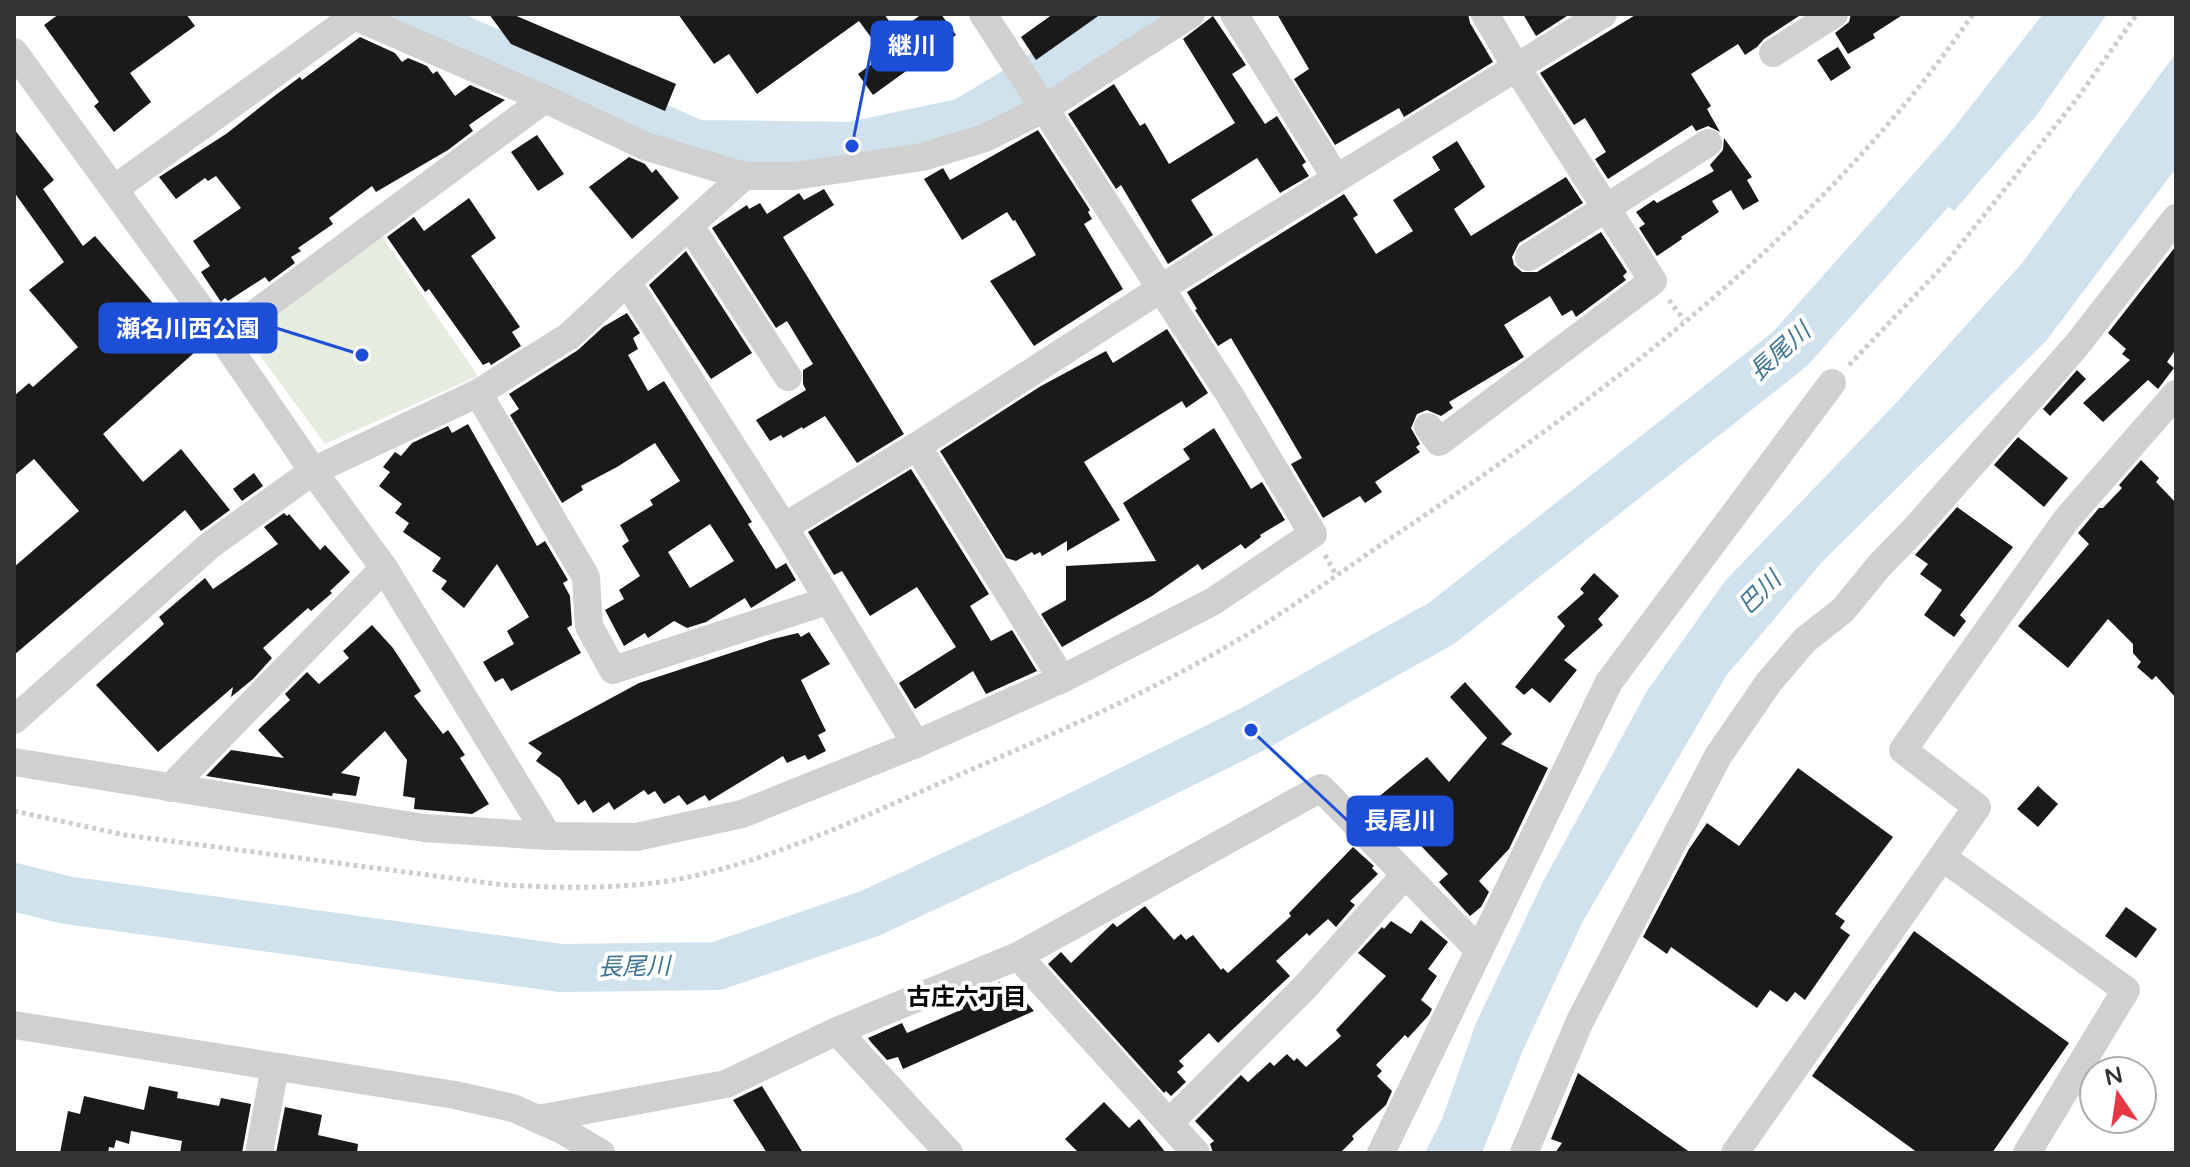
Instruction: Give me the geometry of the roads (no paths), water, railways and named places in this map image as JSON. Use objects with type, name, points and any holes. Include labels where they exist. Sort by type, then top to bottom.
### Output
[{"type":"street","points":[[14,762],[424,828],[548,836],[636,837],[742,814],[916,744],[1062,679],[1212,602],[1313,534],[1231,397],[983,14]]},
{"type":"street","points":[[114,189],[356,15],[645,146],[744,176],[795,176],[922,157],[985,138],[1045,108],[1191,14]]},
{"type":"street","points":[[1234,14],[1336,178]]},
{"type":"street","points":[[1428,427],[1439,442],[1653,281],[1485,14]]},
{"type":"street","points":[[784,527],[917,446],[1336,178],[1603,14]]},
{"type":"street","points":[[1773,53],[1834,14]]},
{"type":"street","points":[[14,52],[384,568],[548,836]]},
{"type":"street","points":[[222,338],[545,99]]},
{"type":"street","points":[[1529,257],[1708,143]]},
{"type":"street","points":[[14,720],[209,546],[313,471],[478,393],[569,336],[744,176]]},
{"type":"street","points":[[1524,1153],[1580,1021],[1718,756],[1769,682],[1805,640],[1843,610],[2076,346],[2176,218]]},
{"type":"street","points":[[690,226],[788,377]]},
{"type":"street","points":[[627,282],[784,527],[916,744]]},
{"type":"street","points":[[1381,1153],[1609,682],[1832,383]]},
{"type":"street","points":[[478,393],[586,577],[589,626],[613,670],[827,601]]},
{"type":"street","points":[[1735,1153],[1977,807],[1903,750],[2066,520],[2176,394]]},
{"type":"street","points":[[917,446],[1062,679]]},
{"type":"street","points":[[170,788],[384,568]]},
{"type":"street","points":[[538,1119],[726,1084],[837,1031],[1018,956],[1321,788],[1478,949]]},
{"type":"street","points":[[1942,857],[2126,990],[2027,1153]]},
{"type":"street","points":[[1169,1123],[1306,986],[1404,876]]},
{"type":"street","points":[[1018,956],[1196,1153]]},
{"type":"street","points":[[14,1025],[455,1095],[513,1108],[601,1153]]},
{"type":"street","points":[[837,1031],[949,1153]]},
{"type":"street","points":[[259,1153],[275,1067]]},
{"type":"water","points":[[2043,14],[2107,14],[2036,116],[1954,211],[1913,180]]},
{"type":"water","name":"巴川","points":[[2176,53],[2176,168],[2046,341],[1822,562],[1726,676],[1582,923],[1523,1050],[1482,1153],[1425,1153],[1442,1119],[1476,1023],[1544,880],[1647,691],[1725,581],[1897,402],[2023,262]]},
{"type":"waterway","points":[[405,14],[696,144],[852,146],[964,122],[1143,14]]},
{"type":"waterway","name":"長尾川","points":[[14,887],[66,900],[561,968],[717,966],[871,913],[1251,730],[1442,623],[1790,349],[1973,143]]},
{"type":"place","name":"継川","points":[[852,146]]},
{"type":"place","name":"瀬名川西公園","points":[[362,355]]},
{"type":"place","name":"長尾川","points":[[1251,730]]},
{"type":"district","name":"古庄六丁目","points":[[967,997]]}]
